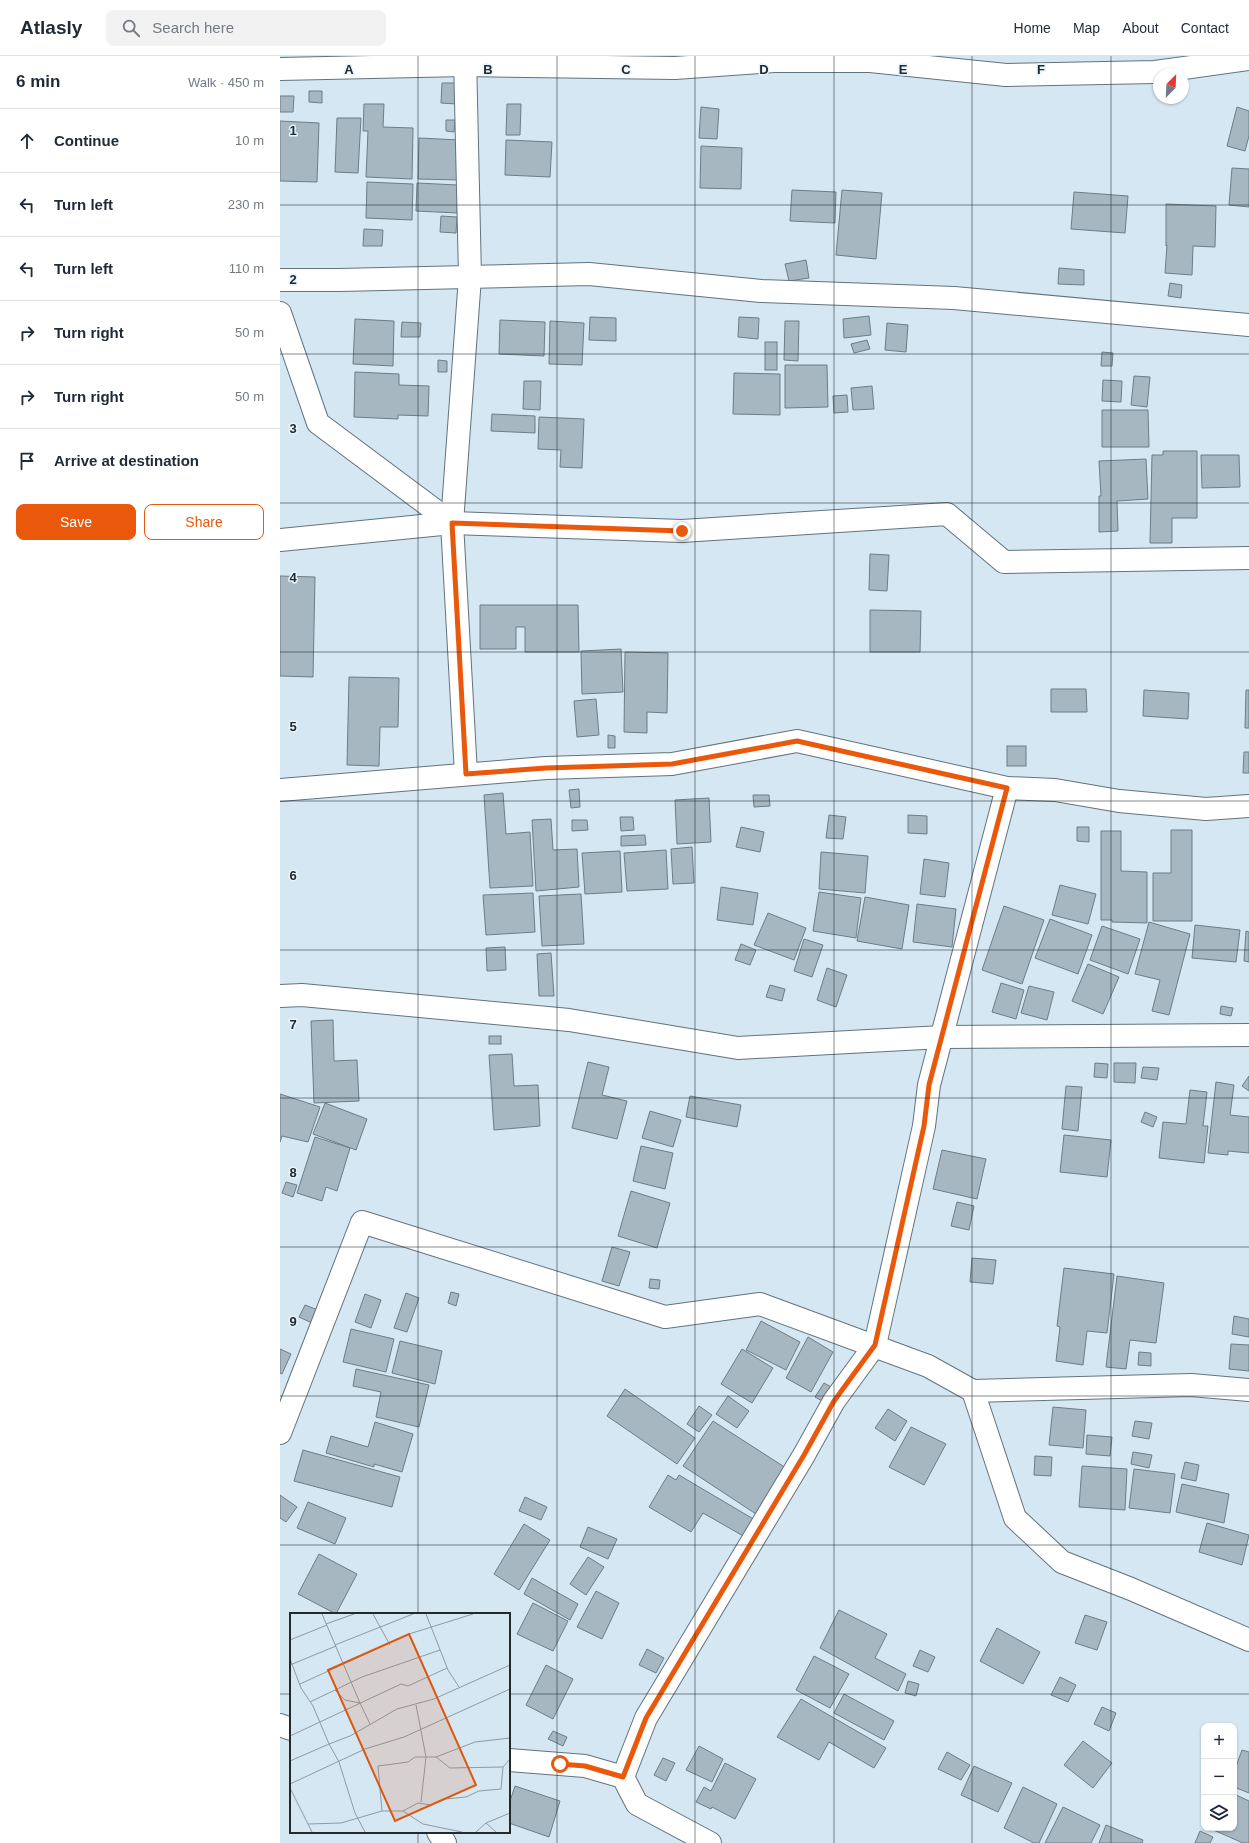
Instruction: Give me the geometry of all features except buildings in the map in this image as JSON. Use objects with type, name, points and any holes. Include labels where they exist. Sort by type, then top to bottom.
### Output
[{"type":"street","points":[[280,69],[464,60],[675,68],[774,62],[870,61],[1005,65],[1155,72],[1249,59]]},
{"type":"street","points":[[464,60],[470,277],[452,523],[466,774]]},
{"type":"street","points":[[280,280],[589,274],[761,291],[954,298],[1249,324]]},
{"type":"street","points":[[280,313],[318,423],[452,523]]},
{"type":"street","points":[[280,540],[452,523],[682,531],[947,514],[1004,562],[1249,558]]},
{"type":"street","points":[[280,790],[546,768],[672,764],[797,741],[1007,788],[1055,790],[1119,800],[1206,809],[1249,806]]},
{"type":"street","points":[[623,1777],[646,1718],[804,1455],[834,1401],[875,1345],[924,1126],[929,1085],[1007,788]]},
{"type":"street","points":[[280,996],[302,995],[569,1020],[738,1048],[942,1038],[1249,1035]]},
{"type":"street","points":[[280,1433],[362,1222],[665,1317],[760,1304],[875,1345],[928,1366],[973,1391],[1191,1385],[1249,1390]]},
{"type":"street","points":[[973,1391],[1015,1518],[1062,1562],[1131,1589],[1249,1640]]},
{"type":"street","points":[[280,1725],[290,1729]]},
{"type":"street","points":[[510,1760],[585,1766],[623,1777],[637,1804],[710,1843]]},
{"type":"street","points":[[439,1833],[445,1843]]},
{"type":"route","points":[[560,1764],[585,1766],[623,1777],[646,1718],[804,1455],[834,1401],[875,1345],[924,1126],[929,1085],[1007,788],[937,774],[797,741],[672,764],[546,768],[466,774],[452,523],[682,531]]}]
